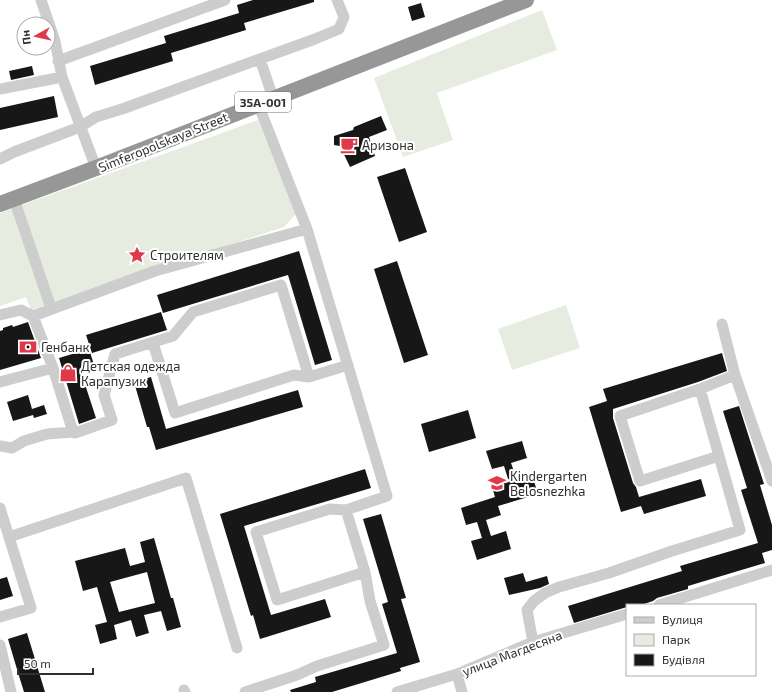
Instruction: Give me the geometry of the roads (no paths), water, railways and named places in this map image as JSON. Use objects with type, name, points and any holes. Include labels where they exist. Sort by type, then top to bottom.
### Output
[{"type":"highway","name":"Simferopolskaya Street","points":[[7,201],[394,53],[526,0]]},
{"type":"street","points":[[41,0],[54,42],[62,77],[96,168]]},
{"type":"street","points":[[58,61],[225,0]]},
{"type":"street","points":[[0,159],[14,152],[80,127],[96,117],[316,39],[339,29],[344,17],[337,0]]},
{"type":"street","points":[[260,59],[273,98]]},
{"type":"street","points":[[0,89],[62,77]]},
{"type":"street","points":[[258,104],[307,229],[387,496],[346,510],[330,509],[256,532],[277,600],[365,572]]},
{"type":"street","points":[[7,201],[51,308]]},
{"type":"street","points":[[33,316],[51,308],[95,294],[155,270],[307,229]]},
{"type":"street","points":[[0,446],[12,448],[24,441],[48,434],[75,433],[112,420],[104,394],[115,354],[173,336],[192,312],[280,285],[309,377]]},
{"type":"street","points":[[0,315],[21,310],[33,316],[54,368],[73,432]]},
{"type":"street","points":[[722,324],[735,374],[772,481]]},
{"type":"street","points":[[153,343],[175,413],[294,375],[309,377],[348,365]]},
{"type":"street","points":[[0,382],[54,368]]},
{"type":"street","points":[[719,456],[640,481],[620,416],[700,389],[735,374]]},
{"type":"street","points":[[533,642],[527,610],[534,601],[545,593],[559,587],[609,573],[672,551],[740,530],[700,389]]},
{"type":"street","points":[[9,537],[186,478],[237,648]]},
{"type":"street","points":[[0,508],[3,526],[9,537],[31,608],[1,619]]},
{"type":"street","points":[[245,692],[297,675],[317,666],[384,645],[370,601],[365,572],[346,510]]},
{"type":"street","points":[[662,604],[772,570]]},
{"type":"street","name":"улица Магдесяна","points":[[397,692],[457,674],[533,642],[626,614]]},
{"type":"street","points":[[0,644],[4,679],[11,692]]},
{"type":"street","points":[[457,674],[462,692]]},
{"type":"place","name":"Аризона","points":[[349,145]]},
{"type":"place","name":"Строителям","points":[[137,255]]},
{"type":"place","name":"Генбанк","points":[[28,347]]},
{"type":"place","name":"Детская одежда Карапузик","points":[[68,373]]},
{"type":"place","name":"Kindergarten Belosnezhka","points":[[497,483]]}]
